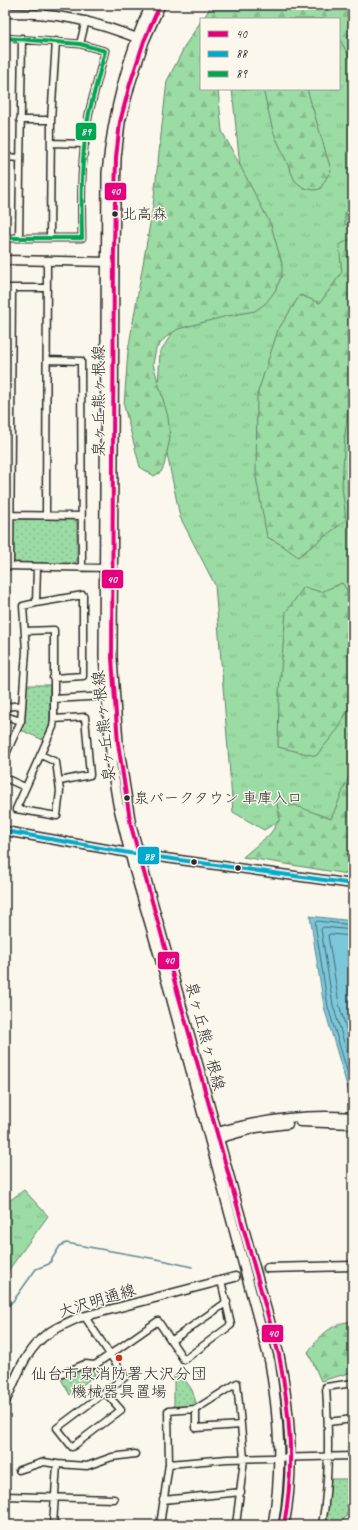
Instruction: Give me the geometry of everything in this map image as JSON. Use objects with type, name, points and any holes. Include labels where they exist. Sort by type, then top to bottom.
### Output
[{"type":"main road","name":"泉ヶ丘熊ヶ根線","points":[[151,5],[140,39],[121,85],[109,147],[106,193],[110,262],[109,568],[106,696],[114,786],[213,1137],[278,1355],[288,1410],[291,1458],[290,1489],[284,1525]]},
{"type":"main road","name":"泉ヶ丘熊ヶ根線","points":[[140,39],[160,5]]},
{"type":"main road","name":"泉ヶ丘熊ヶ根線","points":[[109,568],[114,707],[134,853]]},
{"type":"main road","name":"泉ヶ丘熊ヶ根線","points":[[213,1137],[270,1362],[277,1406],[280,1458],[273,1525]]},
{"type":"street","points":[[5,13],[42,9],[86,20],[140,39]]},
{"type":"street","points":[[80,44],[86,20]]},
{"type":"street","points":[[5,38],[22,38],[80,44],[105,51],[89,114],[85,144],[81,190],[82,238],[5,238]]},
{"type":"street","points":[[19,238],[22,38]]},
{"type":"street","points":[[50,238],[51,120],[56,41]]},
{"type":"street","points":[[20,120],[51,120]]},
{"type":"street","points":[[51,144],[85,144]]},
{"type":"street","points":[[5,158],[20,158]]},
{"type":"street","points":[[5,260],[110,262]]},
{"type":"street","points":[[46,515],[47,260]]},
{"type":"street","points":[[5,288],[47,288]]},
{"type":"street","points":[[12,288],[11,515],[8,566],[109,568]]},
{"type":"street","points":[[47,360],[81,361],[82,568]]},
{"type":"street","points":[[11,515],[82,516]]},
{"type":"street","points":[[36,602],[37,567]]},
{"type":"street","points":[[5,756],[21,720],[25,631],[23,606],[36,602],[83,595],[83,676],[53,678]]},
{"type":"street","points":[[25,631],[54,630],[54,719],[53,727],[16,809],[57,816],[60,781],[56,762],[41,755]]},
{"type":"street","points":[[54,698],[106,696]]},
{"type":"street","points":[[5,707],[22,705]]},
{"type":"street","points":[[5,716],[21,720]]},
{"type":"street","points":[[54,719],[85,717],[90,775],[60,781]]},
{"type":"street","points":[[5,778],[25,787]]},
{"type":"street","points":[[5,831],[134,853],[353,884]]},
{"type":"street","points":[[213,1137],[256,1122],[301,1117],[353,1117]]},
{"type":"street","points":[[213,1137],[256,1128],[301,1122],[353,1124]]},
{"type":"street","points":[[268,1268],[353,1266]]},
{"type":"street","name":"大沢明通線","points":[[5,1402],[29,1353],[40,1339],[58,1327],[85,1317],[235,1277]]},
{"type":"street","points":[[62,1374],[85,1364],[95,1365],[158,1321],[184,1360],[231,1325],[221,1280]]},
{"type":"street","points":[[171,1341],[227,1302]]},
{"type":"street","points":[[85,1317],[125,1377],[105,1392],[57,1428],[72,1447],[121,1410],[105,1392]]},
{"type":"street","points":[[160,1525],[169,1464],[168,1411],[196,1409],[237,1383],[244,1459],[236,1525]]},
{"type":"street","points":[[322,1525],[327,1494],[328,1422],[326,1387],[353,1383]]},
{"type":"street","points":[[196,1409],[196,1428],[241,1425]]},
{"type":"street","points":[[328,1422],[353,1419]]},
{"type":"street","points":[[19,1470],[44,1462],[87,1466],[112,1457],[135,1454]]},
{"type":"street","points":[[169,1464],[244,1459],[353,1456]]},
{"type":"street","points":[[53,1525],[57,1464]]},
{"type":"street","points":[[163,1500],[240,1492]]},
{"type":"street","points":[[5,1496],[114,1499]]},
{"type":"green space","points":[[208,5],[353,5],[353,831],[290,814],[264,830],[233,812],[215,585],[180,517],[157,405],[160,352],[198,293],[247,235],[232,90],[340,90],[340,18],[213,18]]},
{"type":"green space","points":[[212,5],[353,5],[353,63],[340,40],[340,18],[204,18]]},
{"type":"green space","points":[[200,23],[200,90],[218,90],[222,131],[271,225],[282,264],[282,275],[275,291],[266,303],[255,311],[227,316],[178,329],[165,338],[156,349],[153,364],[168,417],[170,438],[164,466],[161,472],[154,476],[140,467],[124,406],[128,351],[153,206],[167,81],[186,44]]},
{"type":"green space","points":[[263,90],[307,90],[331,170],[320,189],[314,190],[304,188],[295,181],[273,131]]},
{"type":"green space","points":[[353,206],[353,224],[345,225],[345,213]]},
{"type":"green space","points":[[353,238],[353,371],[345,434],[342,486],[346,520],[298,557],[282,545],[267,537],[256,477],[257,395],[278,330],[300,295],[320,303],[342,272],[339,245]]},
{"type":"green space","points":[[18,519],[73,519],[77,522],[77,561],[74,564],[16,565],[12,561],[13,524]]},
{"type":"green space","points":[[342,583],[353,599],[353,684],[350,707],[338,729],[316,756],[278,747],[279,692],[286,612],[304,587],[321,592]]},
{"type":"green space","points":[[26,685],[50,685],[50,724],[43,740],[21,730],[24,722]]},
{"type":"green space","points":[[353,767],[353,875],[243,857],[270,834],[280,819],[276,798],[331,819]]},
{"type":"green space","points":[[24,1190],[48,1216],[5,1275],[5,1204]]},
{"type":"green space","points":[[353,1321],[353,1372],[321,1381],[308,1352],[332,1327],[345,1322]]},
{"type":"green space","points":[[86,1368],[94,1368],[95,1375],[70,1395],[61,1379]]},
{"type":"green space","points":[[181,1374],[192,1390],[197,1406],[174,1407],[174,1375]]},
{"type":"green space","points":[[331,1479],[353,1479],[353,1506],[340,1525],[329,1524],[326,1520]]},
{"type":"water","points":[[310,916],[353,921],[353,1096],[350,1096],[324,1007]]},
{"type":"waterway","points":[[5,1309],[14,1300],[36,1269],[49,1264],[60,1246],[66,1243],[162,1260],[192,1267]]},
{"type":"tunnel","points":[[235,1277],[268,1268]]},
{"type":"transit line","name":"40","points":[[160,5],[144,41],[130,84],[120,122],[116,158],[114,248],[112,658],[118,743],[131,826],[279,1355],[286,1397],[290,1440],[289,1482],[284,1525]]},
{"type":"transit line","name":"89","points":[[5,38],[80,44],[105,51],[89,113],[84,144],[82,238],[5,238]]},
{"type":"transit line","name":"88","points":[[5,831],[129,853],[353,884]]},
{"type":"place","name":"北高森","points":[[115,214]]},
{"type":"place","name":"泉パークタウン 車庫入口","points":[[127,798]]},
{"type":"place","name":"仙台市泉消防署大沢分団 機械器具置場","points":[[119,1358]]}]
